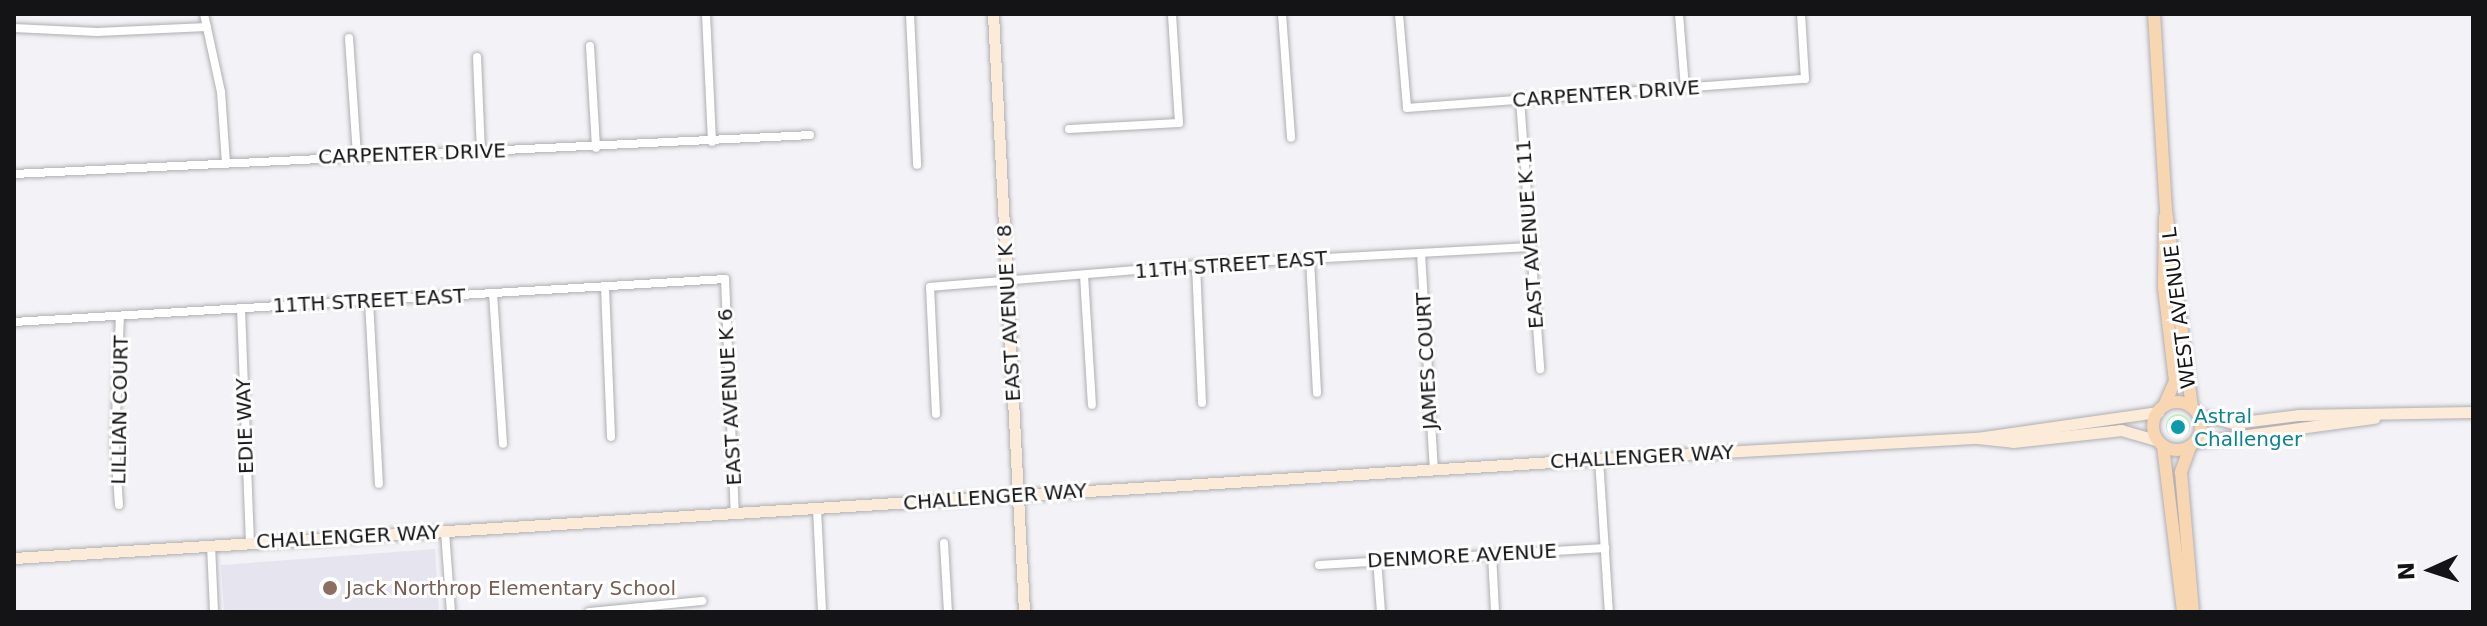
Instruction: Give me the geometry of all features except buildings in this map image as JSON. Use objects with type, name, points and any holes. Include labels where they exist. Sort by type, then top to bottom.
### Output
[{"type":"main road","name":"EAST AVENUE K 8","points":[[993,14],[1024,612]]},
{"type":"main road","name":"WEST AVENUE L","points":[[2154,14],[2166,210],[2196,411]]},
{"type":"main road","name":"WEST AVENUE L","points":[[2161,409],[2175,381],[2164,287],[2166,210]]},
{"type":"main road","points":[[2183,612],[2160,443],[2153,426],[2161,409],[2178,402],[2222,423],[2298,415],[2376,417],[2473,412]]},
{"type":"main road","name":"CHALLENGER WAY","points":[[14,558],[1977,438],[2161,409]]},
{"type":"main road","points":[[2193,612],[2181,472],[2202,429],[2196,411]]},
{"type":"main road","points":[[2160,443],[2177,451],[2193,444],[2376,417]]},
{"type":"main road","name":"CHALLENGER WAY","points":[[1977,438],[2013,442],[2132,430],[2160,443]]},
{"type":"street","points":[[204,14],[221,92],[226,163]]},
{"type":"street","points":[[706,14],[712,142]]},
{"type":"street","points":[[910,14],[917,165]]},
{"type":"street","points":[[1069,129],[1179,123],[1172,14]]},
{"type":"street","points":[[1282,14],[1291,138]]},
{"type":"street","name":"CARPENTER DRIVE","points":[[1399,14],[1407,108],[1805,79],[1801,14]]},
{"type":"street","points":[[1679,14],[1685,88]]},
{"type":"street","points":[[14,28],[97,32],[207,27]]},
{"type":"street","points":[[349,38],[357,156]]},
{"type":"street","points":[[590,46],[596,148]]},
{"type":"street","points":[[477,57],[481,151]]},
{"type":"street","name":"EAST AVENUE K 11","points":[[1520,100],[1540,369]]},
{"type":"street","name":"CARPENTER DRIVE","points":[[14,174],[357,156],[596,148],[810,135]]},
{"type":"street","name":"11TH STREET EAST","points":[[936,414],[930,287],[1196,265],[1531,247]]},
{"type":"street","name":"JAMES COURT","points":[[1421,253],[1434,470]]},
{"type":"street","points":[[1310,259],[1317,393]]},
{"type":"street","points":[[1196,265],[1202,403]]},
{"type":"street","points":[[1084,275],[1092,405]]},
{"type":"street","name":"11TH STREET EAST","points":[[14,322],[725,279]]},
{"type":"street","name":"EAST AVENUE K 6","points":[[725,279],[735,514]]},
{"type":"street","points":[[605,287],[611,437]]},
{"type":"street","points":[[493,293],[503,444]]},
{"type":"street","points":[[369,301],[379,484]]},
{"type":"street","name":"EDIE WAY","points":[[241,309],[250,543]]},
{"type":"street","name":"LILLIAN COURT","points":[[119,505],[115,444],[122,364],[120,316]]},
{"type":"street","points":[[1599,459],[1609,612]]},
{"type":"street","points":[[817,509],[822,612]]},
{"type":"street","points":[[445,531],[451,612]]},
{"type":"street","points":[[944,543],[948,612]]},
{"type":"street","points":[[211,545],[214,612]]},
{"type":"street","name":"DENMORE AVENUE","points":[[1319,565],[1377,559],[1605,548]]},
{"type":"street","points":[[1492,554],[1495,612]]},
{"type":"street","points":[[1377,559],[1381,612]]},
{"type":"street","points":[[589,612],[702,601]]},
{"type":"shaded area","name":"Jack Northrop Elementary School","points":[[435,549],[439,612],[224,612],[221,565]]},
{"type":"green space","points":[[2178,414],[2187,417],[2190,426],[2187,435],[2178,438],[2169,435],[2166,426],[2169,417]]},
{"type":"place","name":"Astral Challenger","points":[[2178,427]]},
{"type":"place","name":"Jack Northrop Elementary School","points":[[330,588]]}]
